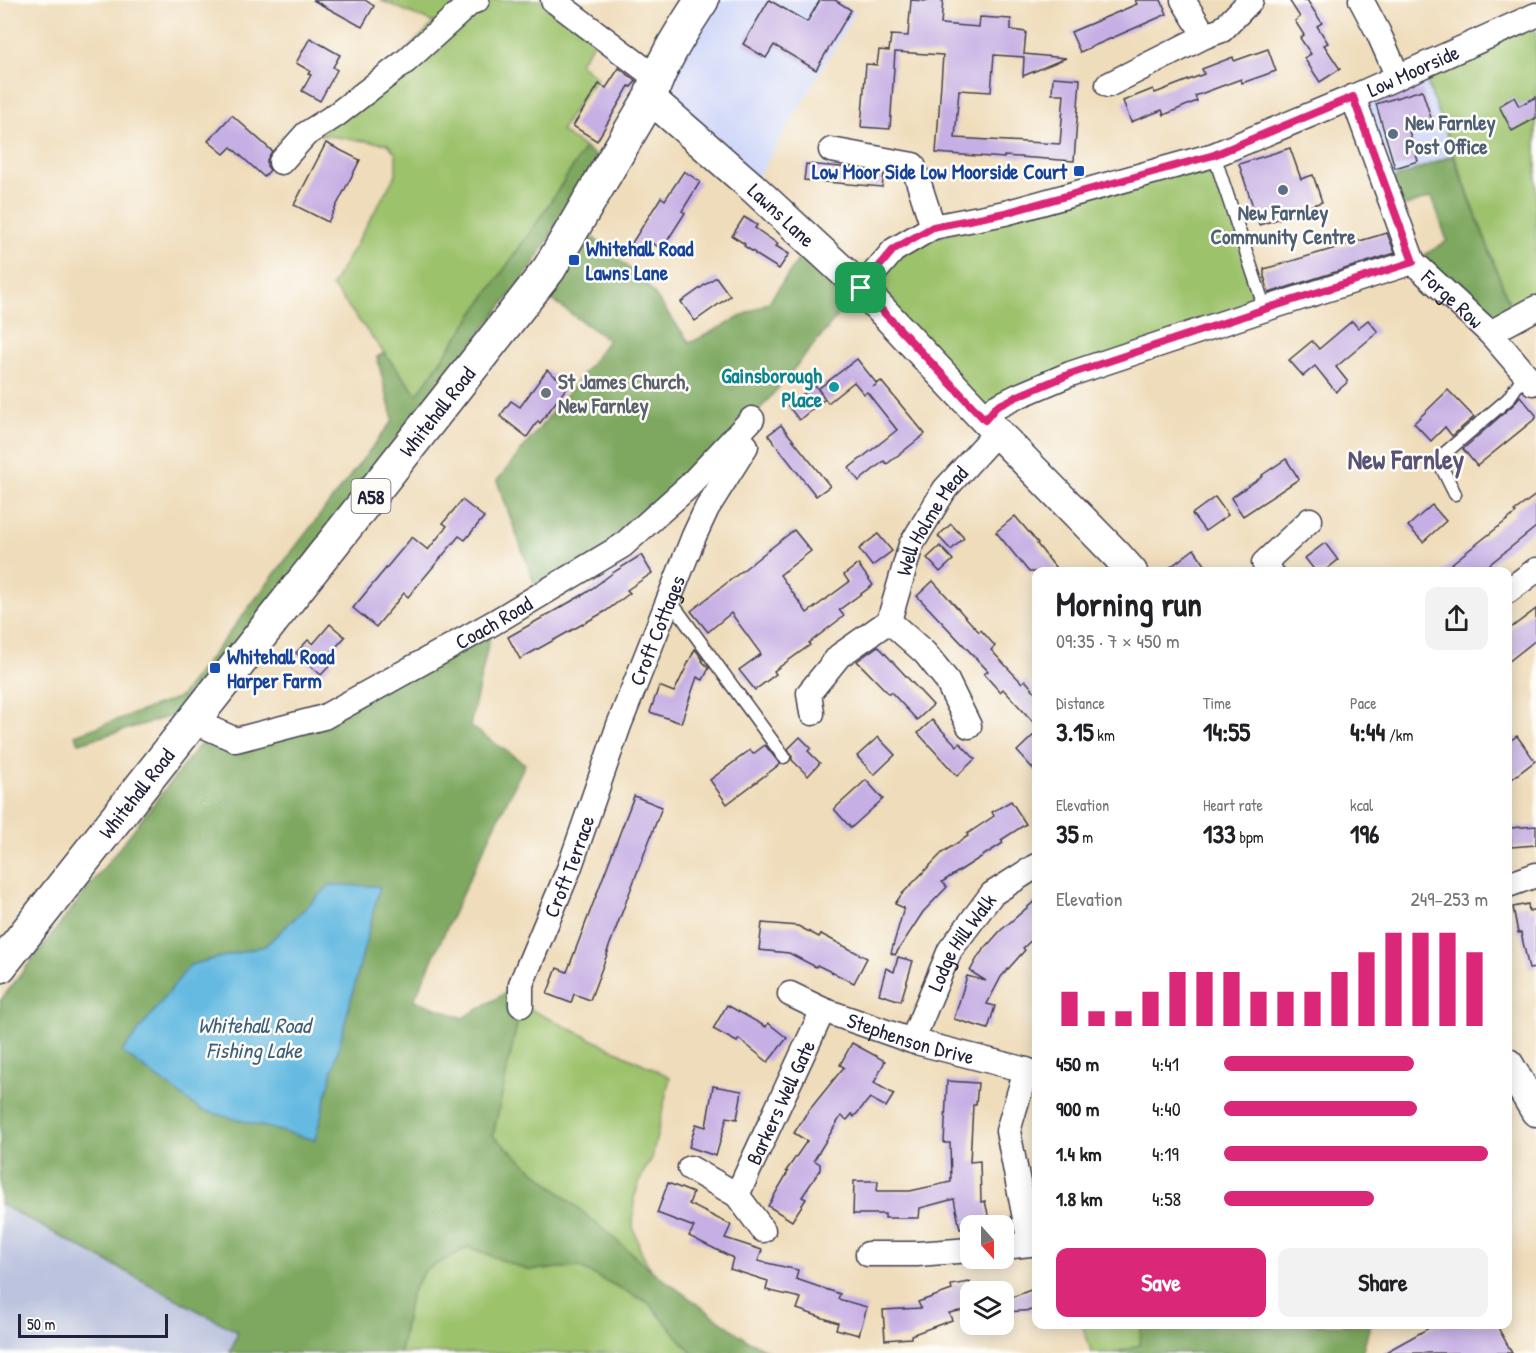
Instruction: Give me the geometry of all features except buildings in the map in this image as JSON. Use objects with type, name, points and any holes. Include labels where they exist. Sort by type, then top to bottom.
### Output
[{"type":"main road","name":"Whitehall Road","points":[[0,966],[549,269],[653,88],[679,36],[702,0]]},
{"type":"street","points":[[281,162],[306,135],[406,61],[470,3],[477,0]]},
{"type":"street","points":[[553,0],[653,88]]},
{"type":"street","points":[[1183,0],[1205,36]]},
{"type":"street","points":[[1108,85],[1205,36],[1222,30],[1251,0]]},
{"type":"street","points":[[1361,0],[1398,77]]},
{"type":"street","name":"Low Moorside","points":[[861,288],[894,249],[933,227],[1005,213],[1214,155],[1353,97],[1536,15]]},
{"type":"street","name":"Lawns Lane","points":[[653,88],[752,187],[861,288],[1128,567]]},
{"type":"street","points":[[1353,97],[1413,262]]},
{"type":"street","points":[[831,150],[913,165],[933,227]]},
{"type":"street","name":"Forge Row","points":[[991,426],[996,407],[1070,374],[1413,262],[1490,333],[1529,379]]},
{"type":"street","points":[[1490,333],[1536,308]]},
{"type":"street","name":"Well Holme Mead","points":[[889,621],[911,545],[945,489],[991,426]]},
{"type":"street","name":"Coach Road","points":[[193,721],[236,740],[324,717],[459,643],[622,546],[689,486],[744,428]]},
{"type":"street","name":"Croft Cottages","points":[[620,725],[694,536],[707,508],[747,446],[744,428]]},
{"type":"street","points":[[1267,567],[1264,563],[1310,520]]},
{"type":"street","points":[[1512,588],[1536,570]]},
{"type":"street","points":[[812,713],[809,693],[839,656],[889,621],[925,653],[946,679],[969,726]]},
{"type":"street","name":"Croft Terrace","points":[[521,1005],[521,984],[569,869],[620,725]]},
{"type":"street","name":"Lodge Hill Walk","points":[[912,1041],[950,950],[992,894],[1032,869]]},
{"type":"street","points":[[1512,884],[1536,875]]},
{"type":"street","name":"Stephenson Drive","points":[[790,994],[823,1010],[912,1041],[1031,1072]]},
{"type":"street","name":"Barkers Well Gate","points":[[737,1196],[823,1010]]},
{"type":"street","points":[[1512,1071],[1536,1110]]},
{"type":"street","points":[[1014,1246],[1030,1244],[1008,1131],[1031,1072]]},
{"type":"street","points":[[690,1168],[737,1196],[763,1230]]},
{"type":"street","points":[[868,1254],[960,1251]]},
{"type":"lane","points":[[1214,155],[1265,309]]},
{"type":"lane","points":[[1455,494],[1440,461],[1445,453],[1529,379]]},
{"type":"lane","points":[[669,599],[784,757]]},
{"type":"shaded area","points":[[702,0],[836,0],[856,12],[752,187],[650,98]]},
{"type":"shaded area","points":[[1421,66],[1453,155],[1383,183],[1353,97]]},
{"type":"shaded area","points":[[0,1204],[238,1332],[230,1353],[0,1353]]},
{"type":"green space","points":[[380,0],[553,0],[600,35],[579,63],[597,78],[561,131],[585,148],[542,215],[417,395],[332,286],[396,174],[396,154],[388,144],[320,135],[434,23]]},
{"type":"green space","points":[[1536,15],[1536,308],[1515,319],[1421,66]]},
{"type":"green space","points":[[585,148],[598,157],[531,268],[189,711],[79,743],[75,735],[180,697],[393,420],[377,357],[384,353],[417,395],[542,215]]},
{"type":"green space","points":[[1214,155],[1265,309],[985,420],[861,288],[894,250]]},
{"type":"green space","points":[[1453,155],[1515,319],[1490,333],[1413,262],[1447,241],[1432,197],[1393,210],[1383,183]]},
{"type":"green space","points":[[576,223],[645,282],[690,343],[769,302],[811,241],[861,288],[752,419],[689,486],[539,596],[497,481],[608,340],[535,288]]},
{"type":"green space","points":[[493,623],[470,726],[525,764],[414,1000],[463,1018],[521,984],[521,1005],[493,1136],[651,1270],[747,1340],[772,1353],[692,1353],[649,1303],[579,1267],[527,1270],[469,1247],[425,1270],[410,1295],[400,1353],[230,1353],[238,1332],[0,1204],[0,1001],[212,729],[236,740],[324,717]],"holes":[[[330,885],[201,1110],[190,965],[265,946]]]},
{"type":"green space","points":[[521,1005],[670,1077],[652,1158],[643,1173],[634,1198],[633,1226],[640,1249],[651,1270],[493,1136]]},
{"type":"green space","points":[[469,1247],[527,1270],[579,1267],[649,1303],[692,1353],[400,1353],[410,1295],[425,1270]]},
{"type":"green space","points":[[1083,1329],[1197,1329],[1114,1353],[1092,1353]]},
{"type":"green space","points":[[1141,1329],[1369,1329],[1362,1353],[1114,1353],[1140,1345]]},
{"type":"water","name":"Whitehall Road Fishing Lake","points":[[330,885],[380,886],[315,1140],[201,1110],[122,1052],[190,965],[265,946]]},
{"type":"place","name":"New Farnley Post Office","points":[[1393,134]]},
{"type":"place","name":"Low Moor Side Low Moorside Court","points":[[1079,171]]},
{"type":"place","name":"New Farnley Community Centre","points":[[1283,190]]},
{"type":"place","name":"Whitehall Road Lawns Lane","points":[[574,260]]},
{"type":"place","name":"Gainsborough Place","points":[[834,387]]},
{"type":"place","name":"St James Church, New Farnley","points":[[546,393]]},
{"type":"place","name":"Whitehall Road Harper Farm","points":[[215,668]]},
{"type":"district","name":"New Farnley","points":[[1406,459]]},
{"type":"route","points":[[1353,97],[1413,262],[1070,374],[996,407],[985,420],[861,288],[894,249],[933,227],[1005,213],[1214,155],[1353,97]]}]
